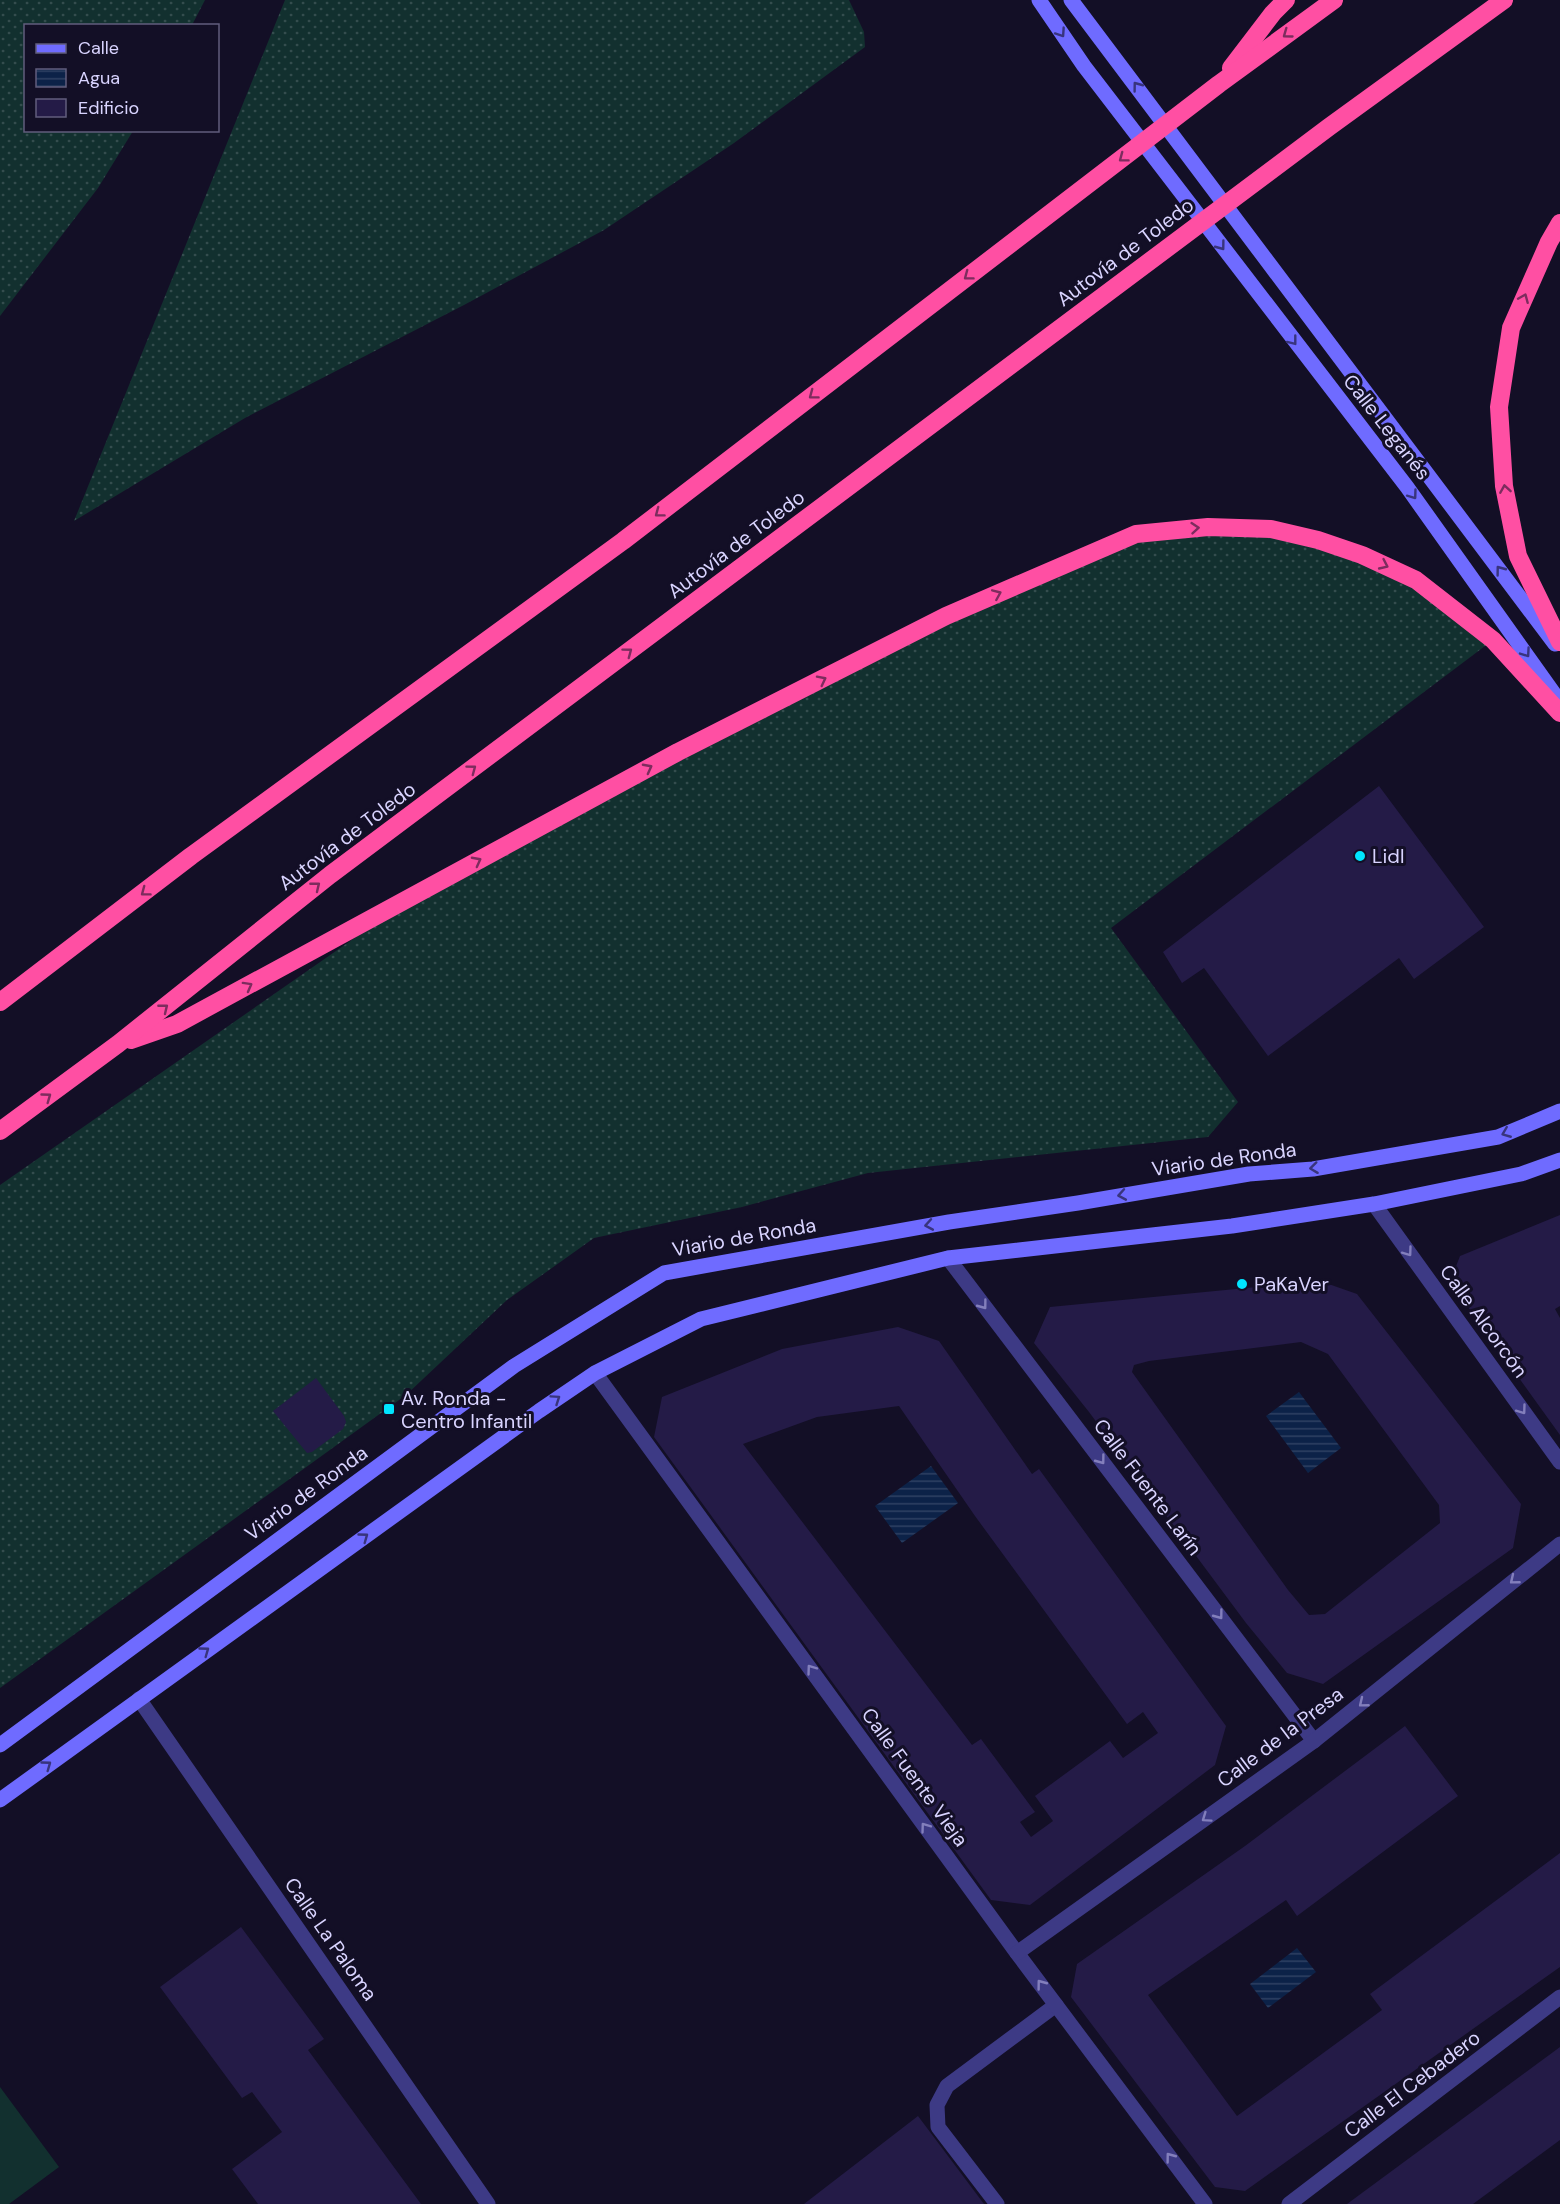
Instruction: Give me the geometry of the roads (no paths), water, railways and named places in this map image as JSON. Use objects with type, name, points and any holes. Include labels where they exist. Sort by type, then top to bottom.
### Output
[{"type":"highway","points":[[1219,84],[1273,13],[1286,0]]},
{"type":"highway","points":[[0,1002],[191,856],[623,541],[1219,84],[1334,0]]},
{"type":"highway","name":"Autovía de Toledo","points":[[0,1131],[118,1044],[330,875],[1310,142],[1504,0]]},
{"type":"highway","points":[[1560,223],[1549,242],[1511,328],[1499,407],[1504,486],[1518,556],[1560,642]]},
{"type":"highway","points":[[118,1044],[177,1024],[678,752],[936,621],[1136,534],[1208,527],[1271,529],[1318,540],[1362,555],[1416,580],[1493,640],[1560,713]]},
{"type":"main road","name":"Calle Leganés","points":[[1039,0],[1084,66],[1407,487],[1560,702]]},
{"type":"main road","name":"Calle Leganés","points":[[1071,0],[1560,651]]},
{"type":"main road","name":"Viario de Ronda","points":[[0,1744],[514,1366],[664,1273],[949,1222],[1249,1174],[1313,1169],[1497,1137],[1560,1111]]},
{"type":"main road","points":[[0,1800],[529,1418],[595,1373],[701,1319],[948,1258],[1232,1226],[1374,1204],[1521,1174],[1560,1160]]},
{"type":"street","name":"Calle Alcorcón","points":[[1374,1204],[1560,1462]]},
{"type":"street","name":"Calle Fuente Larín","points":[[948,1258],[1314,1741]]},
{"type":"street","name":"Calle Fuente Vieja","points":[[595,1373],[1017,1953],[1205,2204]]},
{"type":"street","name":"Calle de la Presa","points":[[1017,1953],[1314,1741],[1560,1544]]},
{"type":"street","name":"Calle La Paloma","points":[[139,1699],[489,2204]]},
{"type":"street","name":"Calle El Cebadero","points":[[1289,2204],[1560,1997]]},
{"type":"street","points":[[997,2204],[938,2127],[937,2105],[947,2086],[1056,2005]]},
{"type":"water","points":[[1299,1392],[1341,1448],[1308,1473],[1266,1416]]},
{"type":"water","points":[[931,1466],[958,1503],[902,1543],[875,1506]]},
{"type":"water","points":[[1297,1948],[1316,1972],[1268,2008],[1250,1984]]},
{"type":"place","name":"Lidl","points":[[1360,856]]},
{"type":"place","name":"PaKaVer","points":[[1242,1284]]},
{"type":"place","name":"Av. Ronda - Centro Infantil","points":[[389,1409]]}]
